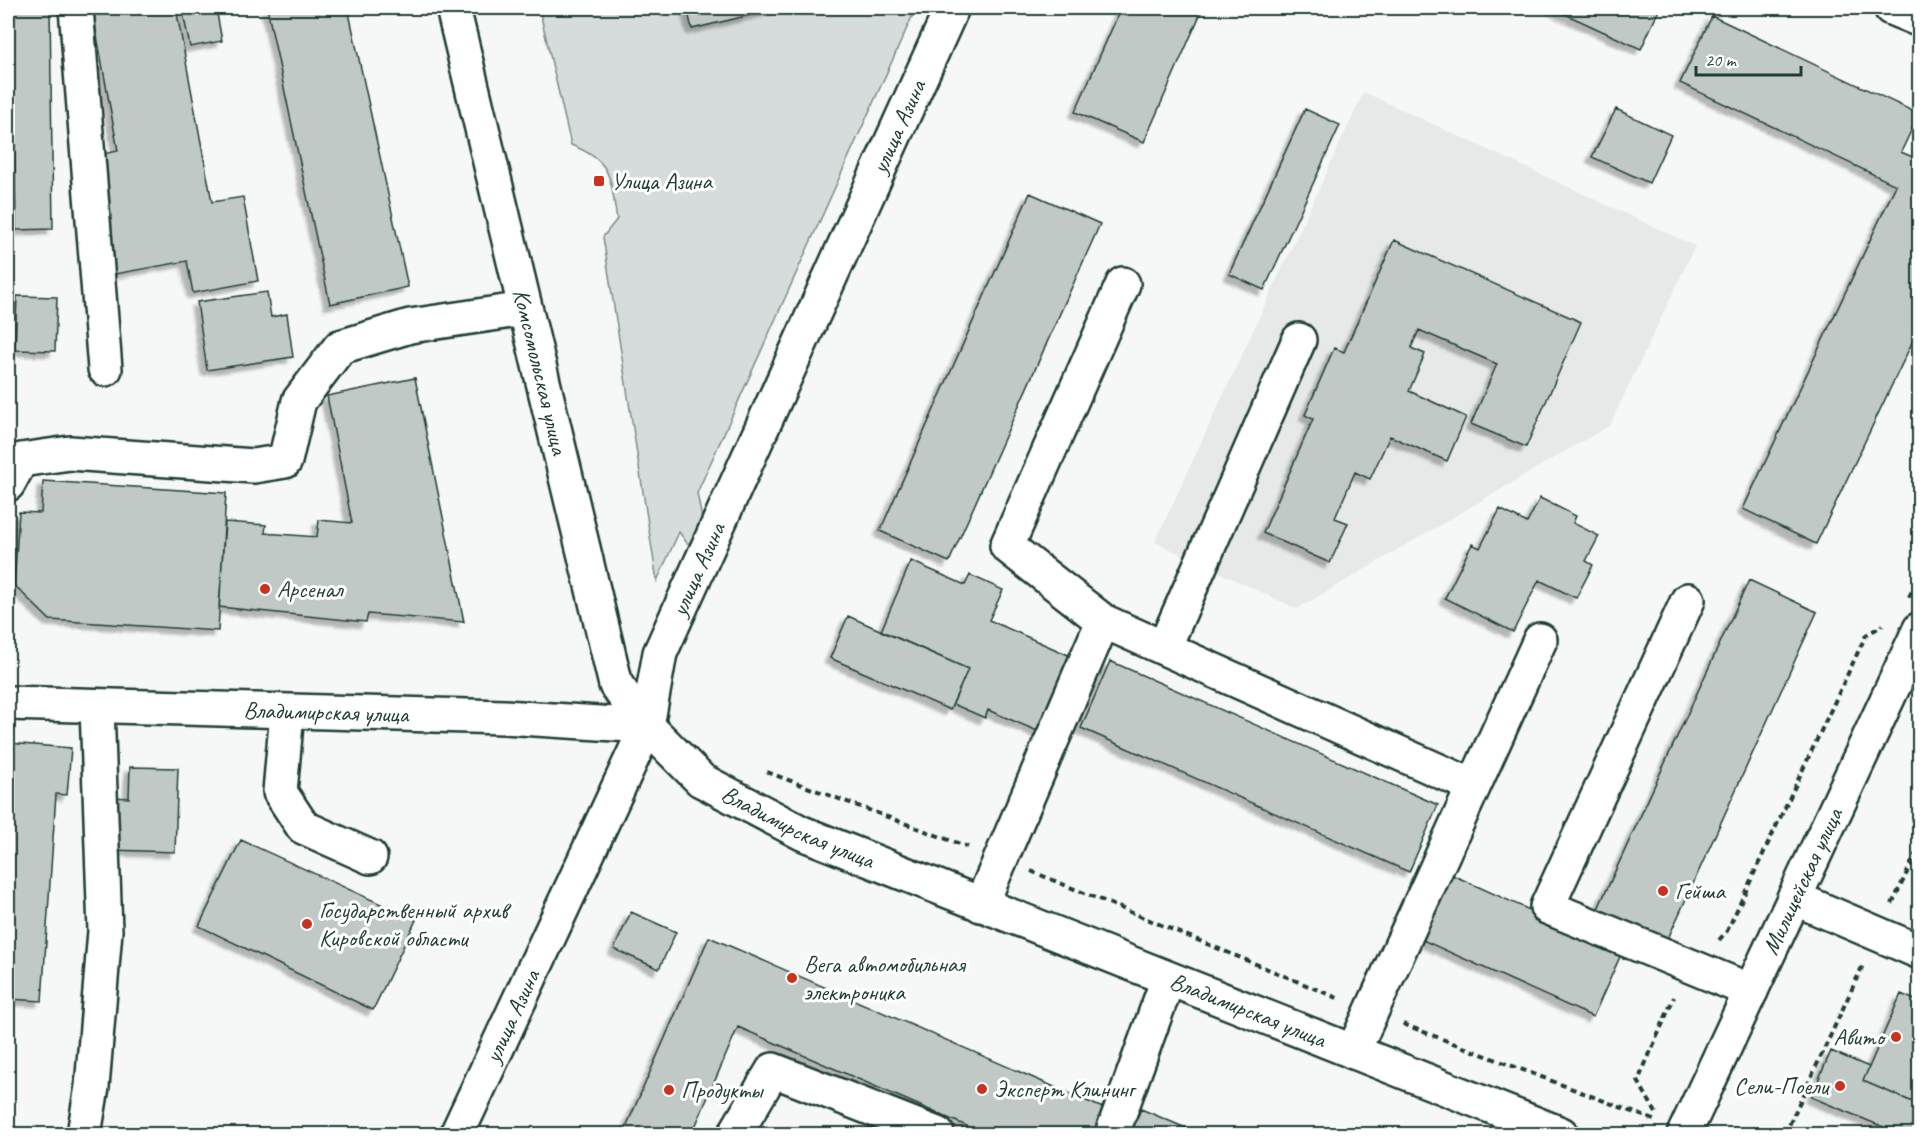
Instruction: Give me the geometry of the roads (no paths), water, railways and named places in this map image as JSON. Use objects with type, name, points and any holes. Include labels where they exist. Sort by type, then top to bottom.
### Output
[{"type":"street","points":[[76,8],[105,369]]},
{"type":"street","name":"Комсомольская улица","points":[[453,8],[616,685],[647,726]]},
{"type":"street","name":"улица Азина","points":[[457,1134],[647,726],[660,653],[952,8]]},
{"type":"street","points":[[1892,8],[1920,20]]},
{"type":"street","points":[[1123,284],[1007,546],[1103,621],[1473,786]]},
{"type":"street","points":[[8,484],[21,460],[70,453],[254,466],[285,461],[299,401],[339,347],[410,326],[525,309]]},
{"type":"street","points":[[1164,648],[1299,340]]},
{"type":"street","points":[[1688,600],[1547,907],[1751,991]]},
{"type":"street","name":"Милицейская улица","points":[[1684,1134],[1794,898],[1906,618]]},
{"type":"street","points":[[981,904],[1103,621]]},
{"type":"street","points":[[1353,1052],[1540,640]]},
{"type":"street","name":"Владимирская улица","points":[[8,703],[504,717],[647,726],[701,780],[802,833],[1561,1134]]},
{"type":"street","points":[[84,1134],[92,1087],[105,931],[97,707]]},
{"type":"street","points":[[286,712],[280,792],[303,827],[370,857]]},
{"type":"street","points":[[1794,898],[1920,952]]},
{"type":"street","points":[[1112,1134],[1168,979]]},
{"type":"street","points":[[735,1134],[773,1070],[937,1134]]},
{"type":"place","name":"Улица Азина","points":[[599,181]]},
{"type":"place","name":"Арсенал","points":[[265,589]]},
{"type":"place","name":"Гейша","points":[[1663,891]]},
{"type":"place","name":"Государственный архив Кировской области","points":[[307,924]]},
{"type":"place","name":"Вега автомобильная электроника","points":[[792,978]]},
{"type":"place","name":"Авито","points":[[1896,1037]]},
{"type":"place","name":"Сели-Поели","points":[[1840,1086]]},
{"type":"place","name":"Эксперт Клининг","points":[[982,1089]]},
{"type":"place","name":"Продукты","points":[[669,1090]]}]
